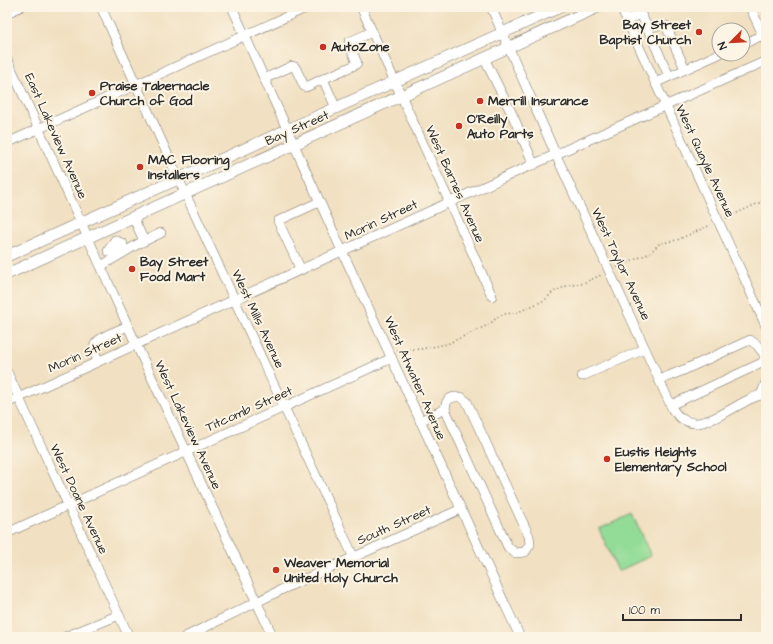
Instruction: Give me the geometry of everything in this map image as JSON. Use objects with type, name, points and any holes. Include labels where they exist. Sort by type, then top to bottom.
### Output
[{"type":"main road","name":"Bay Street","points":[[7,256],[560,7]]},
{"type":"main road","name":"Bay Street","points":[[7,274],[598,7]]},
{"type":"street","points":[[7,13],[20,7]]},
{"type":"street","name":"West Mills Avenue","points":[[101,7],[185,194],[354,558]]},
{"type":"street","name":"West Atwater Avenue","points":[[232,7],[319,202],[343,251],[520,637]]},
{"type":"street","points":[[7,143],[39,130],[308,7]]},
{"type":"street","name":"West Barnes Avenue","points":[[361,7],[492,296]]},
{"type":"street","name":"West Taylor Avenue","points":[[491,7],[556,155],[677,416],[687,422],[702,422],[763,394]]},
{"type":"street","name":"West Quayle Avenue","points":[[621,7],[766,326]]},
{"type":"street","points":[[750,7],[764,38],[751,42]]},
{"type":"street","points":[[627,20],[641,14],[669,76]]},
{"type":"street","points":[[646,26],[666,26],[685,69]]},
{"type":"street","points":[[264,79],[292,66],[295,67],[304,86],[306,87],[355,65],[357,63],[349,44],[350,42],[372,32]]},
{"type":"street","points":[[484,58],[513,116],[534,165]]},
{"type":"street","points":[[655,83],[711,58]]},
{"type":"street","name":"East Lakeview Avenue","points":[[7,59],[81,223]]},
{"type":"street","name":"Morin Street","points":[[7,403],[766,61]]},
{"type":"street","points":[[323,79],[336,108]]},
{"type":"street","points":[[301,270],[278,221],[319,202]]},
{"type":"street","points":[[133,217],[144,241]]},
{"type":"street","name":"West Lakeview Avenue","points":[[81,223],[273,637]]},
{"type":"street","points":[[110,257],[108,252],[114,240],[118,242],[112,226]]},
{"type":"street","points":[[101,266],[110,257],[161,233]]},
{"type":"street","points":[[98,361],[94,350],[94,346],[97,342],[104,337],[128,326]]},
{"type":"street","points":[[659,380],[750,340],[757,345],[764,354],[765,363],[671,405]]},
{"type":"street","points":[[582,376],[645,349]]},
{"type":"street","name":"Titcomb Street","points":[[7,533],[284,407],[391,355]]},
{"type":"street","name":"West Doane Avenue","points":[[7,372],[129,637]]},
{"type":"street","points":[[763,394],[766,382]]},
{"type":"street","points":[[420,421],[444,409],[446,402],[450,398],[461,397],[467,402],[530,536],[530,544],[525,552],[515,553],[508,547],[444,409]]},
{"type":"street","name":"South Street","points":[[185,637],[216,623],[256,601],[461,509]]},
{"type":"street","points":[[65,637],[119,615]]},
{"type":"path","points":[[391,355],[447,344],[488,325],[504,314],[516,313],[545,300],[553,292],[570,284],[581,284],[650,253],[659,244],[677,240],[718,222],[759,203],[766,197]]},
{"type":"green space","points":[[632,514],[651,556],[618,571],[599,529]]},
{"type":"place","name":"Bay Street Baptist Church","points":[[699,32]]},
{"type":"place","name":"AutoZone","points":[[323,47]]},
{"type":"place","name":"Praise Tabernacle Church of God","points":[[92,93]]},
{"type":"place","name":"Merrill Insurance","points":[[480,101]]},
{"type":"place","name":"O'Reilly Auto Parts","points":[[459,126]]},
{"type":"place","name":"MAC Flooring Installers","points":[[140,167]]},
{"type":"place","name":"Bay Street Food Mart","points":[[132,269]]},
{"type":"place","name":"Eustis Heights Elementary School","points":[[607,459]]},
{"type":"place","name":"Weaver Memorial United Holy Church","points":[[276,570]]}]
